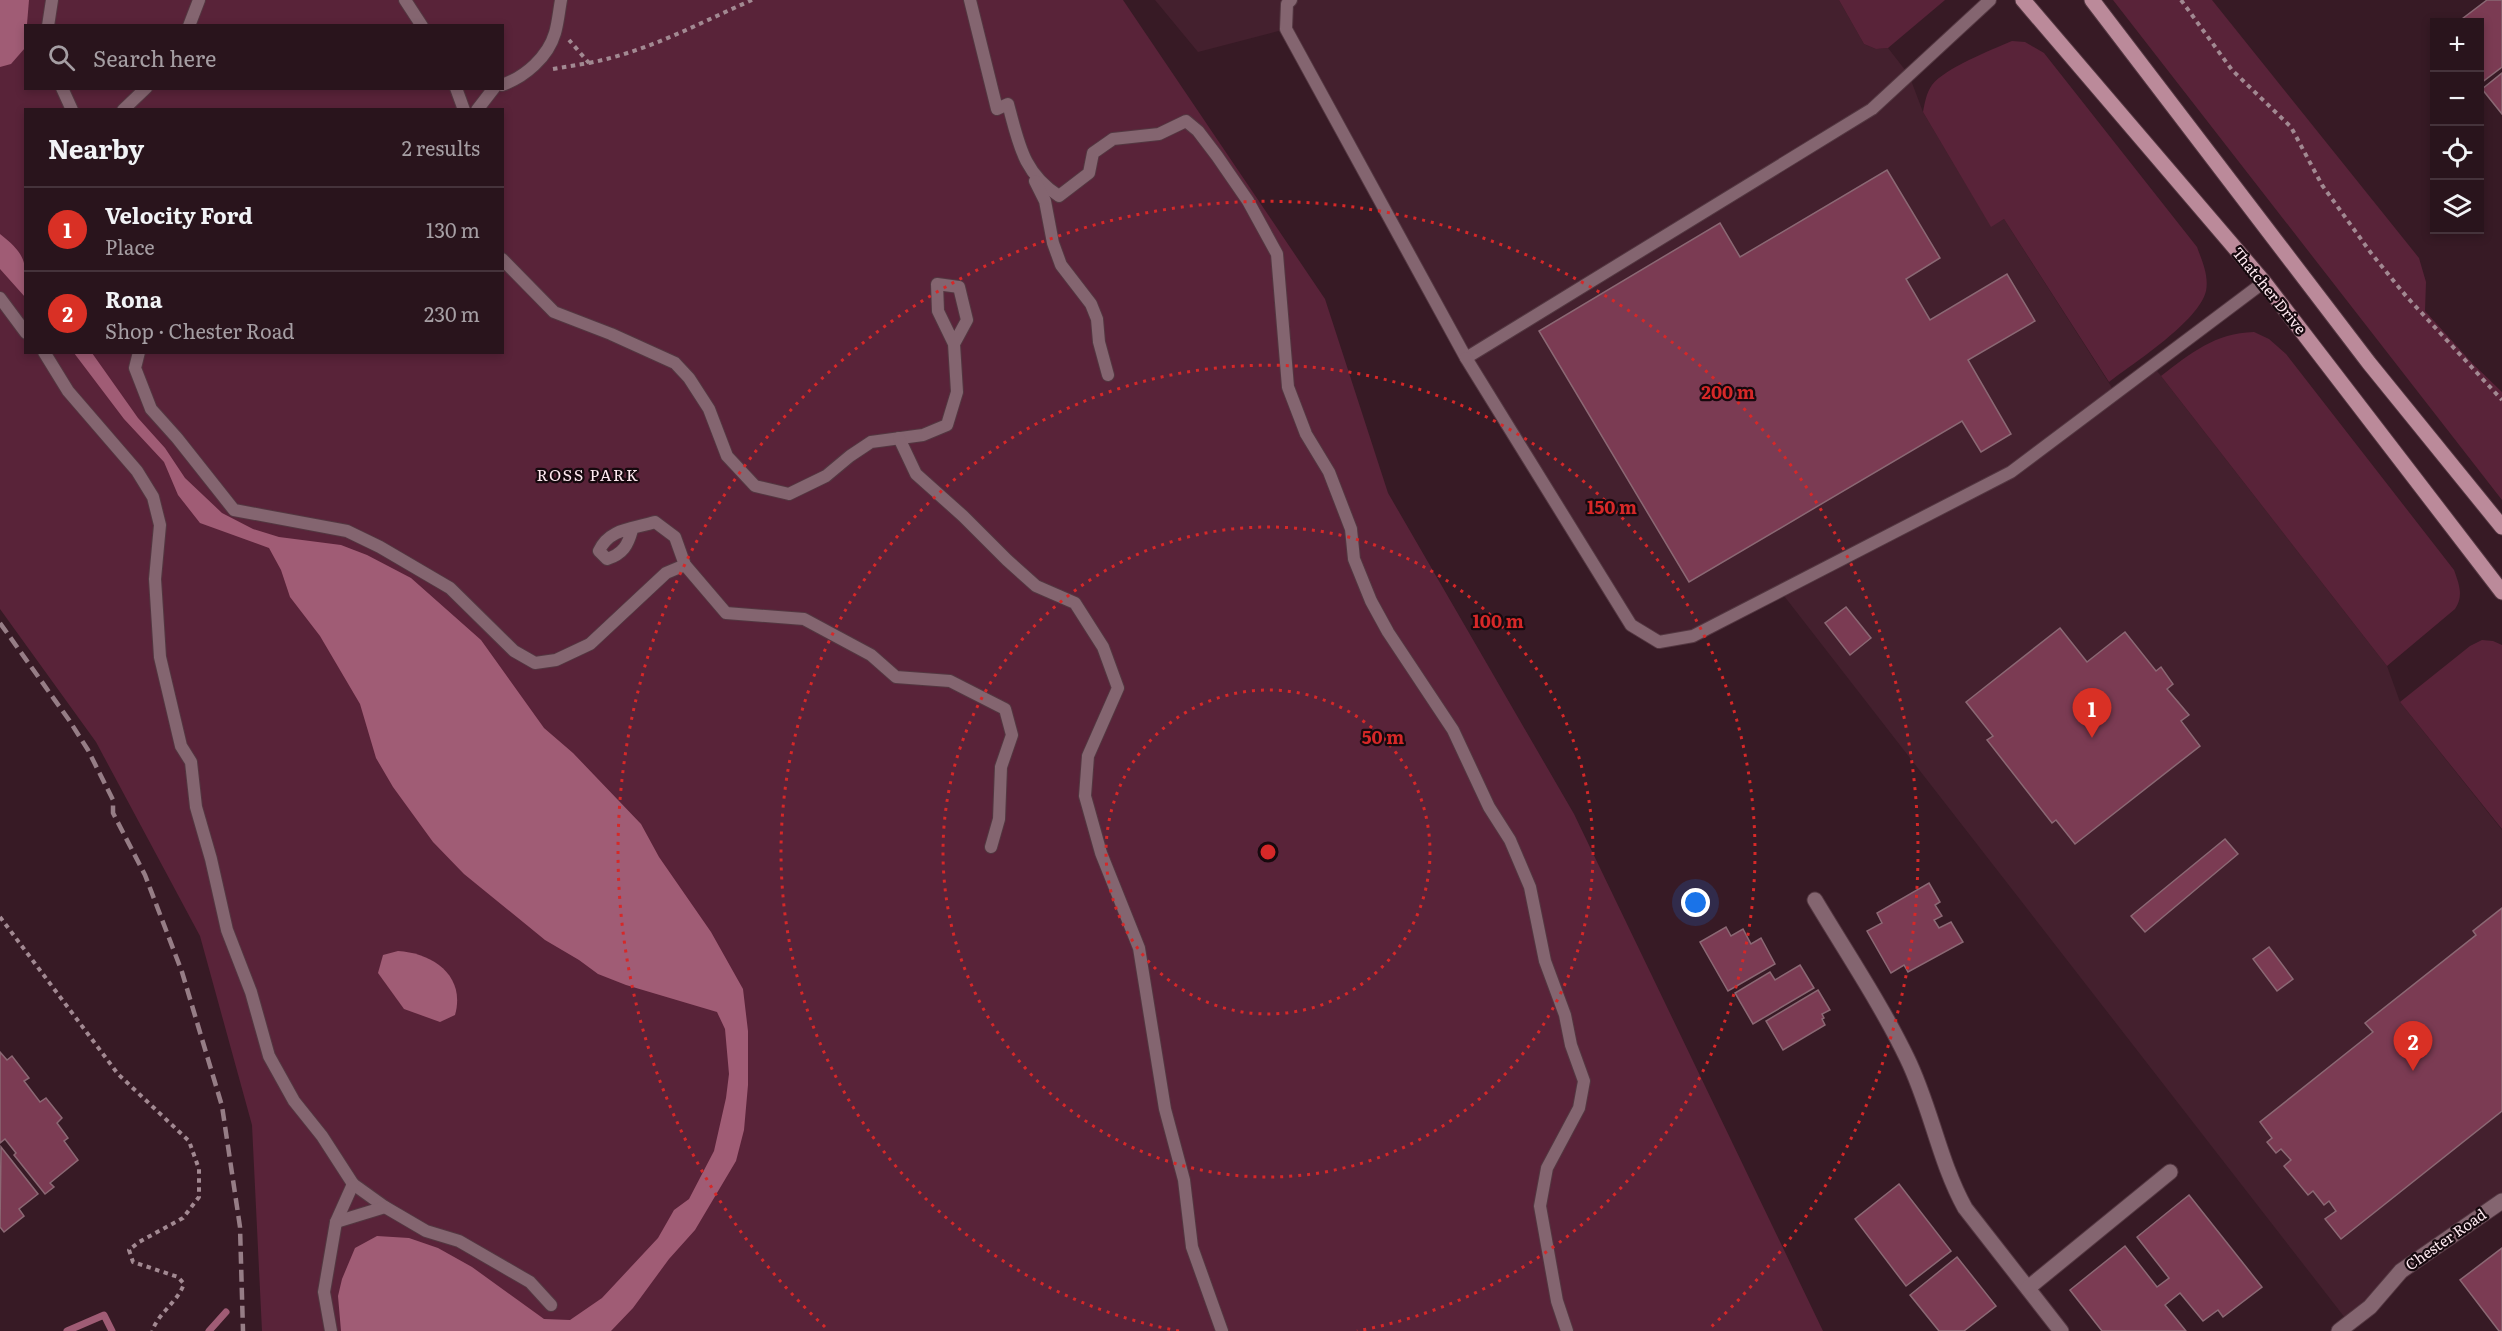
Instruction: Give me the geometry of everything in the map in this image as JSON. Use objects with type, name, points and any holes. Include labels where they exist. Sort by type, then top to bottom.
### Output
[{"type":"main road","name":"Thatcher Drive","points":[[2024,0],[2264,282],[2502,592]]},
{"type":"main road","points":[[2092,0],[2369,363],[2502,527]]},
{"type":"street","points":[[1815,900],[1908,1059],[1927,1104],[1952,1185],[1965,1208],[2061,1331]]},
{"type":"street","points":[[2028,1288],[2170,1172]]},
{"type":"street","name":"Chester Road","points":[[2339,1331],[2370,1307],[2401,1271],[2502,1201]]},
{"type":"lane","points":[[48,24],[52,0]]},
{"type":"lane","points":[[190,24],[199,0]]},
{"type":"lane","points":[[405,0],[421,24]]},
{"type":"lane","points":[[504,84],[530,71],[546,49],[555,35],[561,0]]},
{"type":"lane","points":[[970,0],[997,109],[1008,104],[1017,136],[1045,201],[1053,243],[1061,265],[1091,304],[1097,319],[1099,342],[1108,375]]},
{"type":"lane","points":[[1292,0],[1287,4],[1286,29],[1466,358],[1631,625],[1659,642],[1693,636],[2012,472],[2264,282]]},
{"type":"lane","points":[[1466,358],[1872,109],[1990,0]]},
{"type":"lane","points":[[63,90],[71,108]]},
{"type":"lane","points":[[125,108],[144,90]]},
{"type":"lane","points":[[457,90],[463,108]]},
{"type":"lane","points":[[479,108],[492,90]]},
{"type":"lane","points":[[1030,170],[1046,187],[1059,196],[1089,173],[1093,153],[1113,139],[1159,134],[1186,121],[1198,130],[1248,201],[1277,254],[1288,387],[1306,434],[1329,471],[1350,530],[1354,559],[1371,602],[1388,633],[1453,730],[1489,807],[1510,840],[1530,887],[1545,961],[1565,1015],[1571,1045],[1584,1081],[1579,1108],[1547,1168],[1540,1206],[1557,1301],[1567,1331]]},
{"type":"lane","points":[[504,261],[554,312],[611,333],[675,363],[689,378],[709,409],[727,456],[755,486],[789,494],[826,476],[871,442],[923,435],[947,425],[957,392],[954,344]]},
{"type":"lane","points":[[0,298],[24,330]]},
{"type":"lane","points":[[46,354],[68,391],[138,471],[153,497],[160,525],[155,579],[160,657],[181,746],[191,762],[196,807],[211,859],[227,930],[251,992],[269,1056],[294,1101],[322,1136],[353,1184],[385,1208],[426,1231],[459,1241],[531,1282],[551,1305]]},
{"type":"lane","points":[[138,354],[135,368],[151,409],[234,510],[346,531],[380,547],[450,588],[514,651],[536,663],[556,660],[590,644],[666,573],[685,565]]},
{"type":"lane","points":[[899,438],[916,474],[1007,560],[1036,586],[1075,603],[1103,647],[1118,688],[1088,756],[1084,796],[1101,853],[1139,948],[1165,1109],[1184,1180],[1192,1247],[1222,1331]]},
{"type":"lane","points":[[632,530],[656,522],[675,537],[685,565],[726,613],[804,619],[871,655],[896,677],[950,681],[1005,710],[1012,735],[1001,766],[999,819],[991,847]]},
{"type":"lane","points":[[331,1331],[324,1292],[336,1222],[353,1184]]},
{"type":"lane","points":[[336,1222],[385,1208]]},
{"type":"path","points":[[589,63],[623,56],[668,39],[752,0]]},
{"type":"path","points":[[2181,0],[2232,70],[2291,127],[2322,185],[2371,253],[2406,296],[2502,400]]},
{"type":"path","points":[[0,917],[118,1074],[189,1141],[199,1169],[199,1197],[183,1218],[129,1250],[133,1262],[178,1277],[184,1284],[178,1298],[157,1317],[152,1331]]},
{"type":"shaded area","points":[[0,0],[1123,0],[1325,299],[1388,493],[1574,814],[1823,1331],[262,1331],[252,1125],[200,936],[96,742],[0,609]]},
{"type":"shaded area","points":[[0,0],[29,0],[27,24],[24,24],[24,49],[11,64],[0,67]]},
{"type":"shaded area","points":[[1155,0],[1839,0],[1864,44],[1876,49],[1888,48],[1909,75],[1923,112],[1991,226],[2004,219],[2116,394],[2154,367],[2387,666],[2400,702],[2502,830],[2502,1203],[2349,1323],[1781,592],[1693,636],[1659,642],[1631,625],[1466,358],[1286,29],[1198,52]]},
{"type":"shaded area","points":[[1839,0],[1945,0],[1888,48],[1876,49],[1864,44]]},
{"type":"shaded area","points":[[2113,0],[2212,0],[2419,258],[2426,282],[2425,311],[2502,392],[2502,500]]},
{"type":"shaded area","points":[[2012,41],[2025,42],[2044,53],[2197,247],[2204,268],[2207,279],[2206,291],[2201,303],[2191,315],[2164,341],[2109,382],[2004,219],[1991,227],[1923,112],[1928,92],[1938,79],[1969,60]]},
{"type":"shaded area","points":[[0,234],[16,248],[23,261],[24,296],[0,269]]},
{"type":"shaded area","points":[[2254,332],[2269,339],[2286,354],[2454,570],[2460,595],[2455,609],[2387,666],[2161,376],[2193,352],[2215,340],[2240,333]]},
{"type":"shaded area","points":[[75,354],[93,354],[138,418],[165,448],[185,478],[222,513],[253,529],[279,537],[341,545],[367,555],[411,578],[481,640],[544,728],[573,753],[641,824],[659,857],[711,932],[743,989],[748,1031],[748,1085],[744,1130],[736,1161],[695,1230],[669,1259],[633,1308],[611,1331],[341,1331],[338,1296],[342,1279],[355,1248],[377,1236],[409,1238],[438,1248],[472,1267],[544,1319],[570,1320],[602,1298],[658,1238],[674,1210],[689,1199],[714,1151],[729,1074],[725,1029],[717,1012],[626,985],[598,974],[545,940],[464,874],[433,842],[393,787],[376,758],[360,704],[320,636],[290,597],[281,570],[269,548],[200,523],[178,495],[164,462],[124,419]]},
{"type":"shaded area","points":[[2482,640],[2502,645],[2502,829],[2400,702],[2470,646]]},
{"type":"shaded area","points":[[398,951],[423,956],[444,969],[456,989],[455,1015],[440,1022],[404,1009],[378,973],[383,955]]},
{"type":"building","points":[[2487,0],[2502,0],[2502,67],[2484,81],[2484,18],[2463,18]]},
{"type":"building","points":[[2502,73],[2502,114],[2484,92],[2484,87]]},
{"type":"building","points":[[1887,170],[1940,258],[1906,279],[1930,320],[2007,274],[2035,321],[1968,360],[2011,434],[1981,452],[1962,421],[1689,582],[1539,331],[1720,223],[1740,257]]},
{"type":"building","points":[[1846,607],[1871,638],[1850,655],[1825,623]]},
{"type":"building","points":[[2060,628],[2087,662],[2125,632],[2156,671],[2161,667],[2173,684],[2167,689],[2189,715],[2181,721],[2200,746],[2075,844],[2056,820],[2052,823],[1987,740],[1993,736],[1966,702]]},
{"type":"building","points":[[2225,839],[2238,854],[2145,932],[2131,916]]},
{"type":"building","points":[[1929,883],[1940,902],[1935,905],[1942,916],[1934,920],[1939,928],[1951,922],[1963,942],[1908,972],[1904,965],[1891,973],[1867,931],[1882,923],[1877,913]]},
{"type":"building","points":[[2502,908],[2502,1111],[2341,1239],[2325,1219],[2336,1211],[2329,1201],[2324,1205],[2313,1191],[2308,1195],[2284,1166],[2291,1160],[2281,1149],[2276,1153],[2267,1142],[2272,1138],[2260,1122],[2373,1032],[2365,1023],[2476,935],[2473,931]]},
{"type":"building","points":[[1726,927],[1731,936],[1743,929],[1751,944],[1761,938],[1775,964],[1728,991],[1700,942]]},
{"type":"building","points":[[2269,947],[2293,979],[2277,991],[2253,959]]},
{"type":"building","points":[[1800,965],[1814,988],[1753,1024],[1735,993],[1770,972],[1775,980]]},
{"type":"building","points":[[1818,990],[1830,1010],[1822,1014],[1825,1025],[1783,1050],[1766,1021]]},
{"type":"building","points":[[0,1052],[7,1060],[12,1056],[29,1078],[24,1081],[40,1102],[46,1098],[62,1118],[57,1123],[68,1138],[64,1141],[78,1160],[50,1183],[54,1187],[45,1194],[14,1155],[16,1153],[5,1139],[0,1143]]},
{"type":"building","points":[[1,1147],[38,1194],[19,1209],[24,1216],[4,1232],[0,1227]]},
{"type":"building","points":[[1899,1184],[1951,1251],[1906,1286],[1855,1219]]},
{"type":"building","points":[[2189,1195],[2262,1287],[2223,1317],[2218,1310],[2203,1321],[2180,1293],[2165,1305],[2186,1331],[2102,1331],[2070,1290],[2125,1246],[2157,1287],[2169,1278],[2137,1237]]},
{"type":"building","points":[[2502,1248],[2502,1331],[2499,1331],[2460,1280]]},
{"type":"building","points":[[1957,1257],[1996,1306],[1964,1331],[1939,1331],[1910,1295]]},
{"type":"waterway","points":[[209,1331],[226,1312]]},
{"type":"waterway","points":[[67,1331],[104,1315],[112,1331]]},
{"type":"railway","points":[[0,623],[88,750],[113,800],[113,813],[145,875],[182,972],[222,1106],[240,1227],[243,1331]]},
{"type":"place","name":"Velocity Ford","points":[[2092,738]]},
{"type":"place","name":"Rona","points":[[2413,1071]]},
{"type":"district","name":"ROSS PARK","points":[[588,475]]}]
